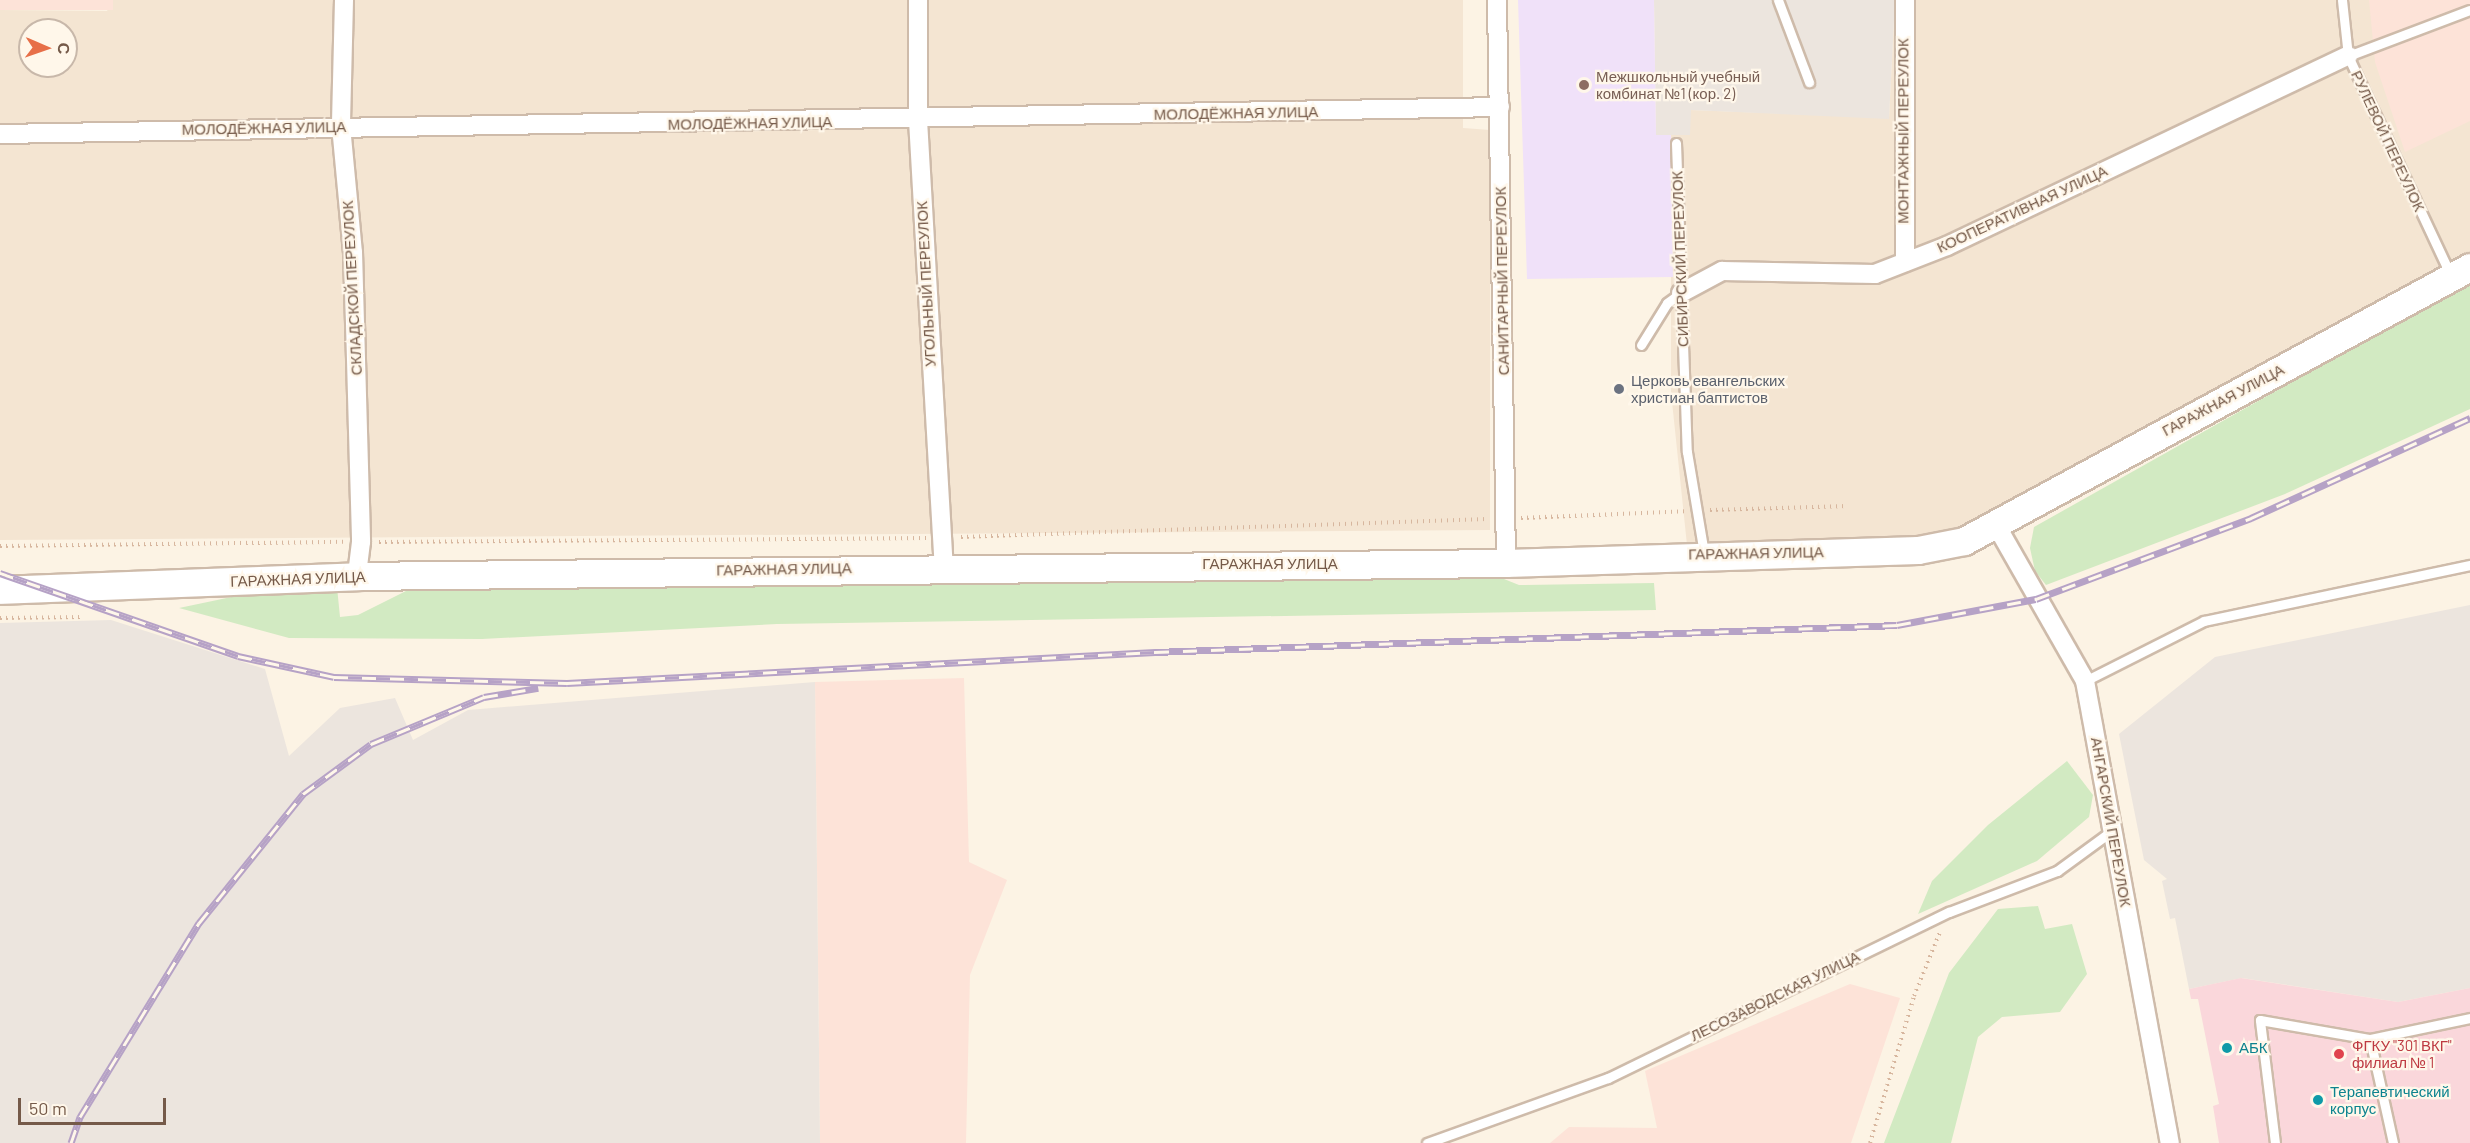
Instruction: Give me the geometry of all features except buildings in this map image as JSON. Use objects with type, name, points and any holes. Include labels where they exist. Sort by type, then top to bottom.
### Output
[{"type":"street","name":"СКЛАДСКОЙ ПЕРЕУЛОК","points":[[344,0],[341,126],[353,252],[361,542],[357,576]]},
{"type":"street","name":"УГОЛЬНЫЙ ПЕРЕУЛОК","points":[[918,0],[918,120],[944,566]]},
{"type":"street","name":"САНИТАРНЫЙ ПЕРЕУЛОК","points":[[1497,0],[1506,563]]},
{"type":"street","name":"МОНТАЖНЫЙ ПЕРЕУЛОК","points":[[1905,0],[1905,262]]},
{"type":"street","name":"КООПЕРАТИВНАЯ УЛИЦА","points":[[1681,293],[1722,271],[1875,274],[2348,56]]},
{"type":"street","name":"МОЛОДЁЖНАЯ УЛИЦА","points":[[0,134],[341,126],[918,120],[1500,108]]},
{"type":"street","name":"ГАРАЖНАЯ УЛИЦА","points":[[0,590],[357,576],[944,566],[1506,563],[1704,554],[1918,550],[1964,541],[2461,272]]},
{"type":"street","name":"АНГАРСКИЙ ПЕРЕУЛОК","points":[[1995,523],[2085,681],[2170,1143]]},
{"type":"lane","points":[[1778,0],[1809,82]]},
{"type":"lane","name":"РУЛЕВОЙ ПЕРЕУЛОК","points":[[2342,0],[2348,56],[2461,272]]},
{"type":"lane","points":[[2348,56],[2470,10]]},
{"type":"lane","name":"СИБИРСКИЙ ПЕРЕУЛОК","points":[[1676,143],[1687,452],[1704,554]]},
{"type":"lane","points":[[1641,345],[1667,303],[1681,293]]},
{"type":"lane","points":[[2085,681],[2204,621],[2470,565]]},
{"type":"lane","name":"ЛЕСОЗАВОДСКАЯ УЛИЦА","points":[[1427,1143],[1608,1078],[1949,912],[2057,871],[2113,830]]},
{"type":"lane","points":[[2275,1143],[2260,1020],[2370,1039],[2470,1018]]},
{"type":"lane","points":[[2370,1039],[2392,1143]]},
{"type":"path","points":[[0,618],[83,616]]},
{"type":"path","points":[[1870,1143],[1914,996],[1949,912]]},
{"type":"shaded area","points":[[0,0],[113,0],[113,10],[0,10]]},
{"type":"shaded area","points":[[113,0],[1463,0],[1463,128],[1490,130],[1490,530],[0,540],[0,10],[107,11]]},
{"type":"shaded area","points":[[1518,0],[1654,0],[1656,135],[1671,135],[1673,277],[1527,279]]},
{"type":"shaded area","points":[[1654,0],[1895,0],[1889,119],[1691,110],[1690,135],[1656,135]]},
{"type":"shaded area","points":[[1895,0],[2470,0],[2470,262],[1963,526],[1919,537],[1687,545],[1671,392],[1671,135],[1690,135],[1690,110],[1889,118]]},
{"type":"shaded area","points":[[2369,0],[2470,0],[2470,121],[2405,152],[2375,62]]},
{"type":"shaded area","points":[[2470,605],[2470,988],[2398,1002],[2242,978],[2189,989],[2175,918],[2170,919],[2162,881],[2167,879],[2144,860],[2119,734],[2215,657]]},
{"type":"shaded area","points":[[111,620],[265,669],[289,756],[340,708],[395,698],[413,740],[468,710],[815,682],[820,1143],[0,1143],[0,623]]},
{"type":"shaded area","points":[[964,678],[969,862],[1007,880],[970,975],[966,1143],[820,1143],[815,682]]},
{"type":"shaded area","name":"ФГКУ \"301 ВКГ\" филиал № 1","points":[[2241,978],[2398,1002],[2470,988],[2470,1143],[2219,1143],[2213,1106],[2219,1104],[2198,999],[2191,999],[2189,989]]},
{"type":"shaded area","points":[[1850,984],[1900,998],[1851,1143],[1550,1143],[1569,1127],[1657,1128],[1645,1071]]},
{"type":"green space","points":[[2470,282],[2470,409],[2285,494],[2046,585],[2035,571],[2030,548],[2034,527]]},
{"type":"green space","points":[[1489,573],[1519,585],[1654,583],[1656,610],[777,624],[482,639],[289,638],[179,608],[241,595],[337,587],[340,617],[358,615],[406,591]]},
{"type":"green space","points":[[2067,761],[2093,795],[2089,817],[2037,861],[1918,914],[1932,881],[1988,825]]},
{"type":"green space","points":[[2038,906],[2045,929],[2072,924],[2087,974],[2060,1012],[2002,1017],[1978,1037],[1951,1143],[1884,1143],[1949,973],[1998,909]]},
{"type":"railway","points":[[0,573],[238,656],[334,677],[567,683],[1155,652],[1897,625],[2036,599],[2251,518],[2470,418]]},
{"type":"railway","points":[[71,1143],[80,1117],[199,923],[303,794],[371,744],[484,697],[538,688]]},
{"type":"place","name":"Межшкольный учебный комбинат №1 (кор. 2)","points":[[1584,85]]},
{"type":"place","name":"Церковь евангельских христиан баптистов","points":[[1619,389]]},
{"type":"place","name":"АБК","points":[[2227,1048]]},
{"type":"place","name":"ФГКУ \"301 ВКГ\" филиал № 1","points":[[2339,1054]]},
{"type":"place","name":"Терапевтический корпус","points":[[2318,1100]]}]
